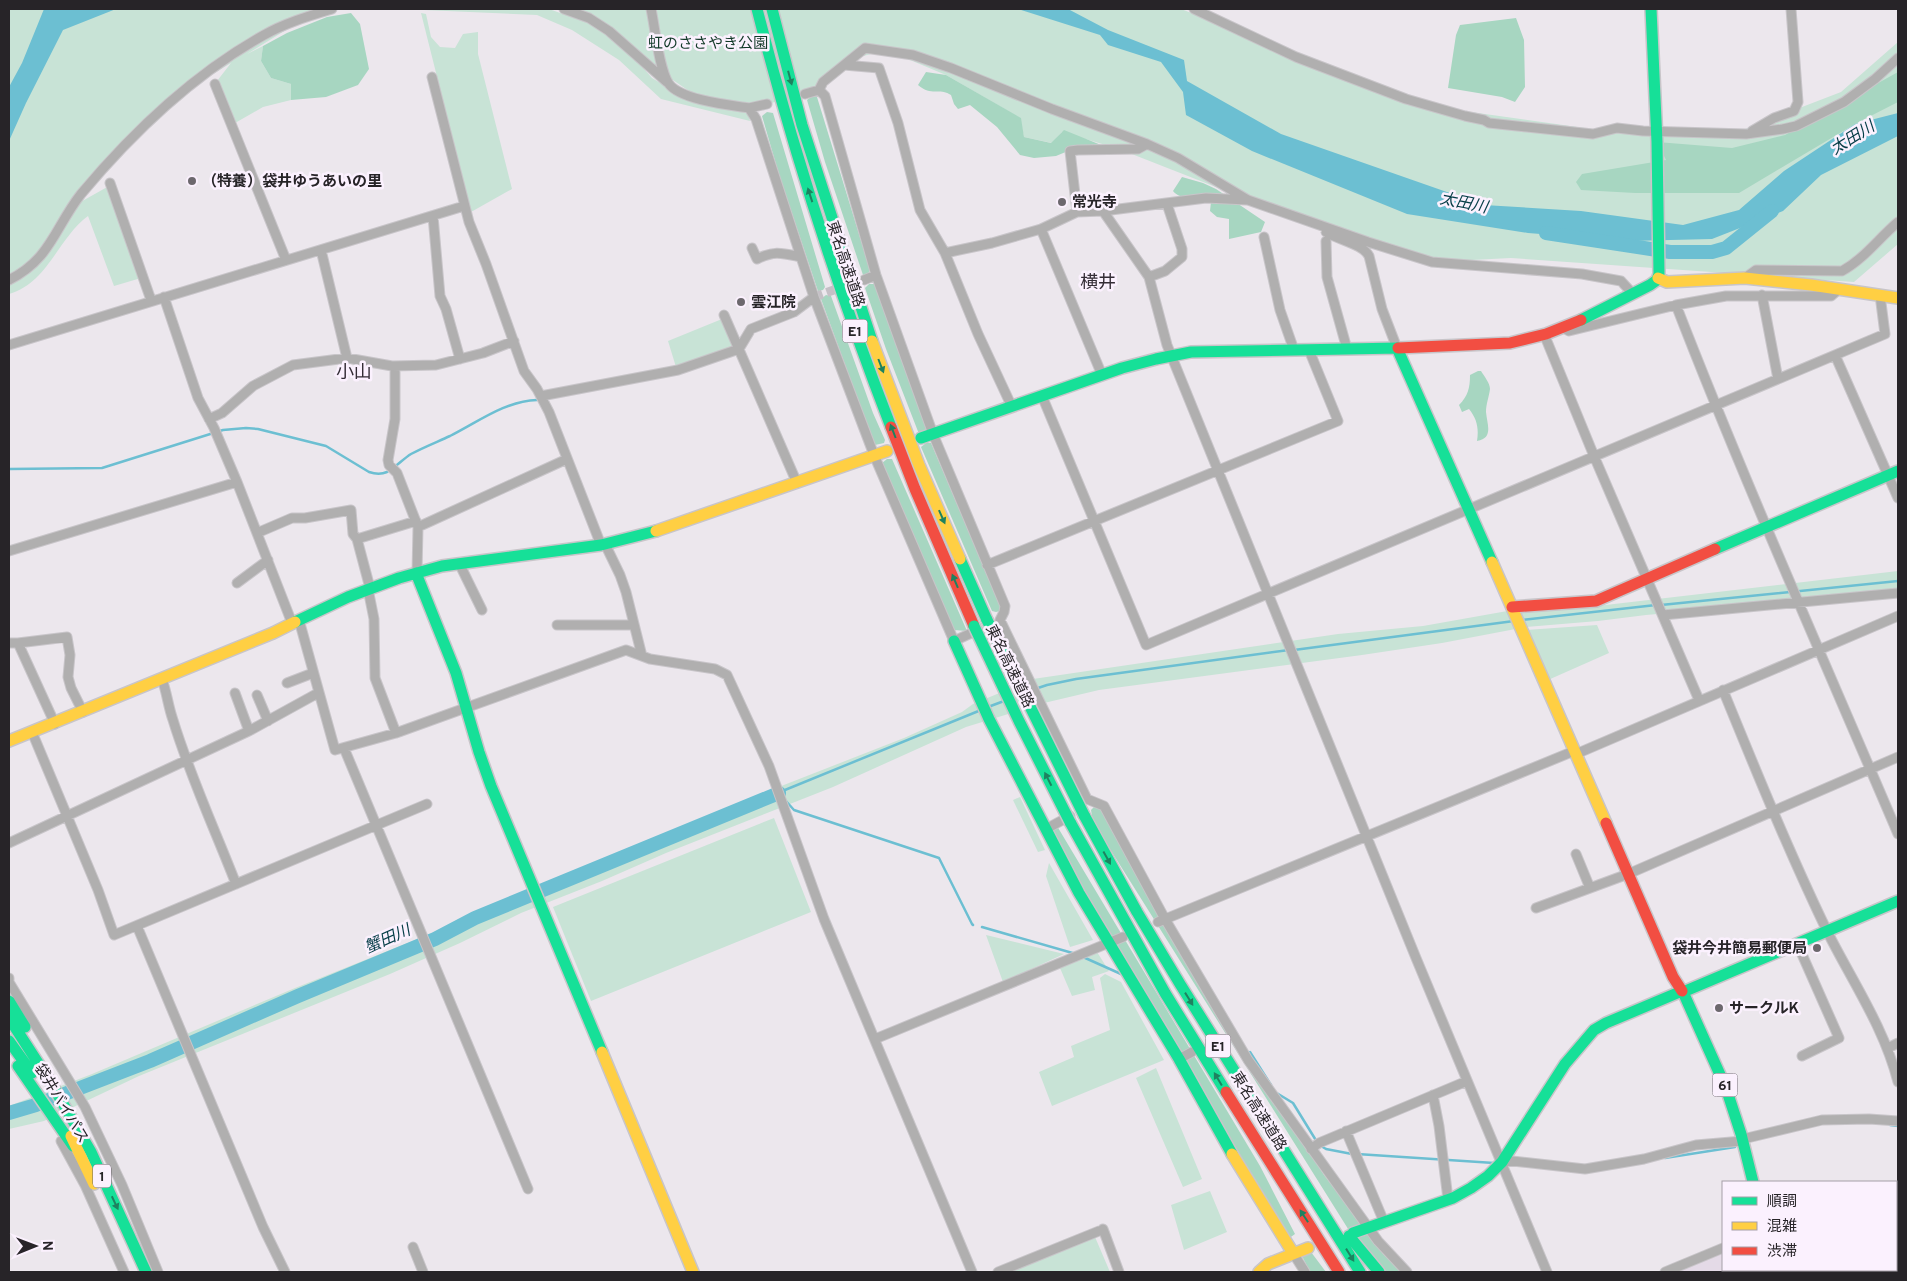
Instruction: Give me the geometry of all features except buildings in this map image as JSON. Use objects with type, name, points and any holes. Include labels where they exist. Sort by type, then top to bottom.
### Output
[{"type":"main road","name":"東名高速道路","points":[[756,9],[790,131],[845,304],[908,470],[974,626],[1019,722],[1070,822],[1165,993],[1339,1272]]},
{"type":"main road","name":"東名高速道路","points":[[772,9],[805,134],[877,356],[919,465],[987,620],[1084,816],[1137,912],[1241,1083],[1360,1272]]},
{"type":"main road","points":[[921,438],[1143,361],[1171,355],[1191,352],[1397,348],[1510,343],[1528,340],[1562,327],[1650,285],[1659,276],[1657,137],[1651,9]]},
{"type":"main road","points":[[1659,276],[1667,282],[1745,278],[1898,298]]},
{"type":"main road","points":[[1397,348],[1673,977],[1683,992]]},
{"type":"main road","points":[[9,741],[55,724],[272,633],[369,588],[416,573],[459,563],[603,545],[667,528],[887,451]]},
{"type":"main road","points":[[1512,607],[1596,602],[1767,526],[1894,473]]},
{"type":"main road","points":[[416,573],[456,672],[491,786],[691,1272]]},
{"type":"main road","points":[[954,640],[988,719],[1079,893],[1179,1058],[1242,1172],[1293,1253]]},
{"type":"main road","points":[[1353,1233],[1448,1199],[1475,1187],[1494,1172],[1564,1064],[1594,1030],[1606,1023],[1898,901]]},
{"type":"main road","name":"61","points":[[1683,992],[1726,1088],[1743,1140],[1753,1181]]},
{"type":"main road","points":[[9,1001],[48,1086],[86,1154]]},
{"type":"main road","name":"袋井バイパス","points":[[9,1018],[48,1086]]},
{"type":"main road","name":"袋井バイパス","points":[[9,1041],[48,1086]]},
{"type":"main road","points":[[9,1053],[48,1086],[78,1117],[86,1154]]},
{"type":"main road","points":[[1241,1083],[1351,1240],[1379,1272]]},
{"type":"main road","name":"袋井バイパス","points":[[86,1154],[134,1272]]},
{"type":"main road","name":"袋井バイパス","points":[[86,1154],[146,1272]]},
{"type":"main road","points":[[1259,1272],[1268,1264],[1308,1248]]},
{"type":"street","points":[[9,280],[37,261],[80,196],[113,158],[174,98],[240,50],[266,34],[306,17],[332,9]]},
{"type":"street","points":[[564,9],[589,18],[610,31],[668,82],[672,88],[702,100],[749,108],[767,104]]},
{"type":"street","points":[[651,9],[668,82]]},
{"type":"street","points":[[1194,9],[1296,57],[1406,99],[1489,123],[1593,134],[1617,128],[1657,137],[1746,134],[1774,118],[1794,110],[1798,102],[1791,9]]},
{"type":"street","points":[[820,90],[823,82],[865,48],[913,55],[1147,144],[1178,158],[1248,200],[1316,225],[1432,262],[1582,274],[1621,282],[1633,294]]},
{"type":"street","points":[[1750,132],[1796,126],[1810,120],[1844,102],[1875,79],[1898,58]]},
{"type":"street","points":[[844,65],[879,68],[898,123],[920,210],[945,253],[978,334],[1012,407]]},
{"type":"street","points":[[432,77],[464,206],[524,370],[549,412],[603,545],[620,575],[642,656]]},
{"type":"street","points":[[215,84],[286,260]]},
{"type":"street","points":[[749,108],[756,119],[814,297],[874,456],[954,640],[1000,620],[1005,606],[933,434],[876,275],[825,96],[820,90]]},
{"type":"street","points":[[804,94],[820,90]]},
{"type":"street","points":[[1076,212],[1070,151],[1138,149],[1147,144]]},
{"type":"street","points":[[110,183],[151,300]]},
{"type":"street","points":[[945,253],[992,243],[1041,229],[1076,212],[1103,211],[1206,198],[1248,200]]},
{"type":"street","points":[[1149,277],[1165,271],[1182,257],[1182,249],[1167,204]]},
{"type":"street","points":[[9,345],[151,300],[464,206]]},
{"type":"street","points":[[1103,211],[1149,277],[1171,355],[1547,1272]]},
{"type":"street","points":[[433,216],[440,296],[446,309],[460,359]]},
{"type":"street","points":[[1745,278],[1756,270],[1842,271],[1852,266],[1866,254],[1898,222]]},
{"type":"street","points":[[1316,225],[1336,238],[1366,250],[1382,310],[1397,348]]},
{"type":"street","points":[[1041,229],[1102,375]]},
{"type":"street","points":[[1264,237],[1280,310],[1294,350]]},
{"type":"street","points":[[1326,241],[1328,277],[1347,349]]},
{"type":"street","points":[[752,248],[757,260],[769,253],[778,252],[800,257]]},
{"type":"street","points":[[321,250],[347,358]]},
{"type":"street","points":[[864,280],[876,275]]},
{"type":"street","points":[[1562,327],[1569,331],[1676,305],[1726,296],[1831,296],[1840,289]]},
{"type":"street","points":[[1762,295],[1778,379]]},
{"type":"street","points":[[1042,396],[1146,645],[1885,334],[1880,295]]},
{"type":"street","points":[[164,297],[198,398],[238,482],[268,560],[296,621],[335,750],[396,733],[626,650],[650,659],[715,669],[727,675],[769,766],[824,919],[972,1272]]},
{"type":"street","points":[[541,396],[678,370],[739,349],[751,329],[794,312],[814,297]]},
{"type":"street","points":[[1676,305],[1714,405],[1898,834]]},
{"type":"street","points":[[724,315],[796,483]]},
{"type":"street","points":[[1544,334],[1594,456],[1699,700]]},
{"type":"street","points":[[209,419],[222,414],[253,386],[293,365],[347,358],[395,366],[436,365],[514,341]]},
{"type":"street","points":[[987,565],[1217,470],[1256,456],[1338,420],[1309,350]]},
{"type":"street","points":[[1835,355],[1894,473],[1898,498]]},
{"type":"street","points":[[395,366],[395,419],[388,460],[389,466],[397,473],[417,524],[416,573]]},
{"type":"street","points":[[357,538],[417,524],[568,459]]},
{"type":"street","points":[[9,551],[238,482]]},
{"type":"street","points":[[257,533],[292,518],[305,518],[351,510],[353,534],[357,538],[374,619],[375,678],[396,733]]},
{"type":"street","points":[[237,583],[268,560]]},
{"type":"street","points":[[459,563],[482,610]]},
{"type":"street","points":[[1663,615],[1898,593]]},
{"type":"street","points":[[1162,920],[1575,752],[1898,616]]},
{"type":"street","points":[[1000,620],[1087,799],[1104,806],[1162,920],[1229,1036],[1378,1241],[1407,1272]]},
{"type":"street","points":[[557,625],[633,625]]},
{"type":"street","points":[[55,724],[13,643],[67,637],[70,655],[68,677],[71,688],[83,712]]},
{"type":"street","points":[[288,683],[313,673]]},
{"type":"street","points":[[162,679],[168,694],[172,718],[187,761],[236,884]]},
{"type":"street","points":[[1723,690],[1773,812],[1827,931],[1888,1048],[1898,1082]]},
{"type":"street","points":[[236,693],[249,731]]},
{"type":"street","points":[[9,843],[249,731],[318,693]]},
{"type":"street","points":[[257,695],[268,721]]},
{"type":"street","points":[[32,732],[98,890],[114,935],[427,804]]},
{"type":"street","points":[[344,748],[528,1189]]},
{"type":"street","points":[[1536,908],[1628,874],[1898,757]]},
{"type":"street","points":[[1046,829],[1095,802]]},
{"type":"street","points":[[1576,854],[1590,888]]},
{"type":"street","points":[[137,926],[263,1227],[285,1272]]},
{"type":"street","points":[[875,1039],[1122,936]]},
{"type":"street","points":[[1797,944],[1839,1038],[1802,1056]]},
{"type":"street","points":[[9,978],[48,1086],[46,1117],[70,1155],[124,1272]]},
{"type":"street","points":[[1888,1048],[1898,1043]]},
{"type":"street","points":[[1179,1058],[1192,1052]]},
{"type":"street","points":[[9,1064],[85,1107],[122,1185],[158,1272]]},
{"type":"street","points":[[1311,1149],[1319,1142],[1468,1081]]},
{"type":"street","points":[[1433,1095],[1439,1126],[1448,1199]]},
{"type":"street","points":[[1502,1161],[1585,1169],[1644,1159],[1696,1145],[1743,1140],[1822,1120],[1879,1119],[1898,1121]]},
{"type":"street","points":[[1346,1131],[1384,1222]]},
{"type":"street","points":[[998,1272],[1101,1230],[1119,1272]]},
{"type":"street","points":[[413,1247],[423,1272]]},
{"type":"street","points":[[1665,1272],[1722,1248]]},
{"type":"street","points":[[1293,1253],[1305,1272]]},
{"type":"shaded area","points":[[1722,1253],[1722,1271],[1769,1272],[1677,1272]]},
{"type":"green space","points":[[9,9],[320,9],[247,54],[263,46],[261,61],[271,78],[291,84],[291,100],[263,107],[235,123],[217,81],[231,63],[174,98],[91,183],[77,204],[109,186],[141,278],[114,286],[88,216],[68,236],[34,280],[9,294]]},
{"type":"green space","name":"虹のささやき公園","points":[[401,9],[549,9],[591,24],[564,9],[1181,9],[1435,107],[1613,132],[1735,133],[1841,92],[1898,42],[1898,244],[1854,282],[1511,258],[1432,262],[1272,209],[1119,149],[1062,132],[1052,143],[1024,137],[1020,118],[946,75],[886,50],[852,59],[819,90],[753,108],[702,100],[625,47],[652,78],[692,102],[723,109],[747,108],[750,121],[661,99],[619,60],[572,30],[537,15]]},
{"type":"green space","points":[[351,13],[360,24],[369,69],[358,85],[326,97],[291,100],[291,84],[271,78],[261,61],[263,46],[287,33],[327,17]]},
{"type":"green space","points":[[421,13],[426,14],[431,37],[440,47],[455,48],[463,34],[478,32],[478,54],[512,189],[471,212]]},
{"type":"green space","points":[[1516,18],[1524,40],[1525,87],[1515,102],[1502,97],[1448,88],[1456,35],[1460,25]]},
{"type":"green space","points":[[926,72],[946,75],[1021,118],[1024,137],[1051,143],[1064,130],[1111,149],[1080,146],[1056,156],[1034,158],[1020,155],[997,127],[970,105],[958,109],[951,95],[923,89],[918,85]]},
{"type":"green space","points":[[1898,72],[1898,102],[1855,124],[1739,193],[1635,193],[1581,190],[1576,182],[1582,174],[1666,160],[1657,142],[1732,148],[1785,135]]},
{"type":"green space","points":[[812,96],[817,97],[870,270],[868,274],[863,275],[825,162],[807,100]]},
{"type":"green space","points":[[767,112],[773,113],[825,287],[823,290],[818,291],[780,178],[762,116]]},
{"type":"green space","points":[[1182,177],[1216,189],[1265,222],[1261,232],[1229,239],[1229,219],[1217,217],[1210,211],[1211,202],[1185,198],[1173,191]]},
{"type":"green space","points":[[869,284],[875,284],[917,402],[929,429],[919,434],[865,288]]},
{"type":"green space","points":[[826,295],[831,296],[873,413],[885,440],[884,443],[874,444],[821,299]]},
{"type":"green space","points":[[722,319],[733,347],[676,367],[668,341]]},
{"type":"green space","points":[[1481,371],[1490,389],[1486,409],[1488,434],[1477,441],[1478,432],[1474,416],[1469,409],[1462,412],[1459,405],[1468,392],[1470,375]]},
{"type":"green space","points":[[926,443],[931,443],[1002,605],[1000,611],[992,611],[921,447]]},
{"type":"green space","points":[[887,459],[892,459],[967,631],[954,630],[944,611],[882,463]]},
{"type":"green space","points":[[1898,571],[1898,593],[1526,627],[1442,643],[1362,655],[1099,690],[1044,703],[966,727],[833,787],[521,913],[390,974],[139,1076],[44,1121],[9,1129],[9,1106],[92,1074],[295,988],[440,930],[766,792],[904,738],[962,712],[973,704],[1033,679],[1338,634],[1423,626],[1513,610],[1597,606]]},
{"type":"green space","points":[[1597,625],[1609,653],[1548,680],[1526,630]]},
{"type":"green space","points":[[1020,797],[1045,850],[1038,852],[1013,800]]},
{"type":"green space","points":[[1095,806],[1104,806],[1227,1023],[1324,1175],[1363,1226],[1350,1232],[1093,822],[1091,810]]},
{"type":"green space","points":[[774,818],[811,912],[591,1001],[553,907]]},
{"type":"green space","points":[[1057,826],[1260,1166],[1295,1234],[1288,1239],[1046,829]]},
{"type":"green space","points":[[1049,863],[1093,940],[1070,947],[1046,876]]},
{"type":"green space","points":[[986,935],[1064,954],[1003,982]]},
{"type":"green space","points":[[1097,952],[1109,971],[1092,977],[1095,990],[1072,996],[1060,968]]},
{"type":"green space","points":[[1105,974],[1121,982],[1164,1060],[1052,1106],[1039,1072],[1074,1057],[1071,1046],[1110,1030],[1100,978]]},
{"type":"green space","points":[[1156,1068],[1202,1179],[1183,1187],[1136,1078]]},
{"type":"green space","points":[[1210,1191],[1227,1232],[1184,1250],[1171,1205]]},
{"type":"green space","points":[[1368,1227],[1383,1254],[1401,1272],[1383,1272],[1349,1237]]},
{"type":"green space","points":[[1095,1237],[1110,1272],[1009,1272]]},
{"type":"green space","points":[[1308,1248],[1326,1272],[1310,1272],[1302,1256]]},
{"type":"water","points":[[44,9],[116,9],[63,30],[9,141],[9,87],[22,63]]},
{"type":"water","points":[[1018,9],[1068,9],[1108,30],[1184,60],[1187,81],[1281,134],[1484,205],[1581,211],[1683,225],[1739,210],[1784,171],[1855,124],[1898,113],[1898,136],[1821,175],[1783,211],[1712,239],[1629,241],[1528,233],[1407,214],[1252,151],[1186,115],[1183,92],[1161,62],[1108,45],[1100,35]]},
{"type":"waterway","name":"太田川","points":[[1546,233],[1670,252],[1712,252],[1726,248],[1772,211]]},
{"type":"waterway","points":[[9,469],[102,468],[223,430],[246,428],[258,429],[326,446],[369,472],[380,474],[390,470],[411,454],[450,436],[492,413],[514,404],[537,400]]},
{"type":"waterway","points":[[1661,605],[1898,581]]},
{"type":"waterway","points":[[1522,620],[1656,605]]},
{"type":"waterway","points":[[1294,650],[1514,621]]},
{"type":"waterway","points":[[1035,689],[1076,679],[1289,650]]},
{"type":"waterway","points":[[988,707],[1004,701]]},
{"type":"waterway","points":[[780,792],[981,710]]},
{"type":"waterway","name":"蟹田川","points":[[9,1113],[36,1105],[150,1061],[298,996],[435,939],[475,918],[779,793]]},
{"type":"waterway","points":[[785,800],[794,810],[939,858],[973,925]]},
{"type":"waterway","points":[[982,927],[1076,954]]},
{"type":"waterway","points":[[1083,957],[1121,974]]},
{"type":"waterway","points":[[1250,1052],[1271,1085]]},
{"type":"waterway","points":[[1275,1092],[1293,1103],[1317,1142]]},
{"type":"waterway","points":[[1890,1125],[1898,1126]]},
{"type":"waterway","points":[[1321,1146],[1326,1149],[1352,1154]]},
{"type":"waterway","points":[[1665,1158],[1735,1147]]},
{"type":"waterway","points":[[1357,1154],[1494,1163]]},
{"type":"tunnel","points":[[814,297],[842,287]]},
{"type":"traffic: fast","points":[[757,9],[801,168],[853,324],[891,427]]},
{"type":"traffic: fast","points":[[772,9],[802,125],[872,341]]},
{"type":"traffic: fast","points":[[1581,320],[1650,285],[1657,280],[1659,274],[1657,142],[1651,9]]},
{"type":"traffic: fast","points":[[1397,348],[1492,562]]},
{"type":"traffic: fast","points":[[921,438],[1122,368],[1191,352],[1398,348]]},
{"type":"traffic: fast","points":[[1715,549],[1898,471]]},
{"type":"traffic: fast","points":[[295,622],[348,597],[399,578],[442,566],[601,545],[656,531]]},
{"type":"traffic: fast","points":[[960,559],[987,620]]},
{"type":"traffic: fast","points":[[416,573],[456,673],[491,786],[602,1052]]},
{"type":"traffic: fast","points":[[987,620],[1084,815]]},
{"type":"traffic: fast","points":[[974,626],[1070,822]]},
{"type":"traffic: fast","points":[[954,641],[989,719],[1079,893],[1179,1059],[1232,1154]]},
{"type":"traffic: fast","points":[[1084,815],[1137,912],[1180,984],[1360,1272]]},
{"type":"traffic: fast","points":[[1070,822],[1165,993],[1226,1092]]},
{"type":"traffic: fast","points":[[1753,1181],[1741,1134],[1726,1088],[1683,992],[1898,901]]},
{"type":"traffic: fast","points":[[1353,1233],[1453,1198],[1488,1176],[1502,1162],[1565,1064],[1594,1030],[1606,1023],[1682,991]]},
{"type":"traffic: fast","points":[[9,1001],[25,1027]]},
{"type":"traffic: fast","points":[[9,1018],[51,1083],[91,1152],[146,1272]]},
{"type":"traffic: fast","points":[[9,1041],[32,1073]]},
{"type":"traffic: fast","points":[[18,1066],[73,1146]]},
{"type":"traffic: fast","points":[[1349,1236],[1379,1272]]},
{"type":"traffic: slow","points":[[1658,278],[1667,282],[1745,278],[1811,285],[1898,298]]},
{"type":"traffic: slow","points":[[872,341],[919,465],[960,559]]},
{"type":"traffic: slow","points":[[656,531],[887,451]]},
{"type":"traffic: slow","points":[[1492,562],[1606,823]]},
{"type":"traffic: slow","points":[[9,741],[273,633],[295,622]]},
{"type":"traffic: slow","points":[[602,1052],[693,1272]]},
{"type":"traffic: slow","points":[[71,1136],[94,1184]]},
{"type":"traffic: slow","points":[[1232,1154],[1293,1253]]},
{"type":"traffic: slow","points":[[1259,1272],[1268,1264],[1308,1248]]},
{"type":"traffic: jam","points":[[1398,348],[1510,343],[1546,334],[1581,320]]},
{"type":"traffic: jam","points":[[891,427],[915,489],[974,626]]},
{"type":"traffic: jam","points":[[1512,607],[1596,601],[1715,549]]},
{"type":"traffic: jam","points":[[1606,823],[1673,977],[1682,991]]},
{"type":"traffic: jam","points":[[1226,1092],[1339,1272]]},
{"type":"place","name":"（特養）袋井ゆうあいの里","points":[[192,181]]},
{"type":"place","name":"常光寺","points":[[1062,202]]},
{"type":"place","name":"雲江院","points":[[741,302]]},
{"type":"place","name":"袋井今井簡易郵便局","points":[[1817,948]]},
{"type":"place","name":"サークルK","points":[[1719,1008]]},
{"type":"district","name":"横井","points":[[1098,282]]},
{"type":"district","name":"小山","points":[[354,372]]}]
